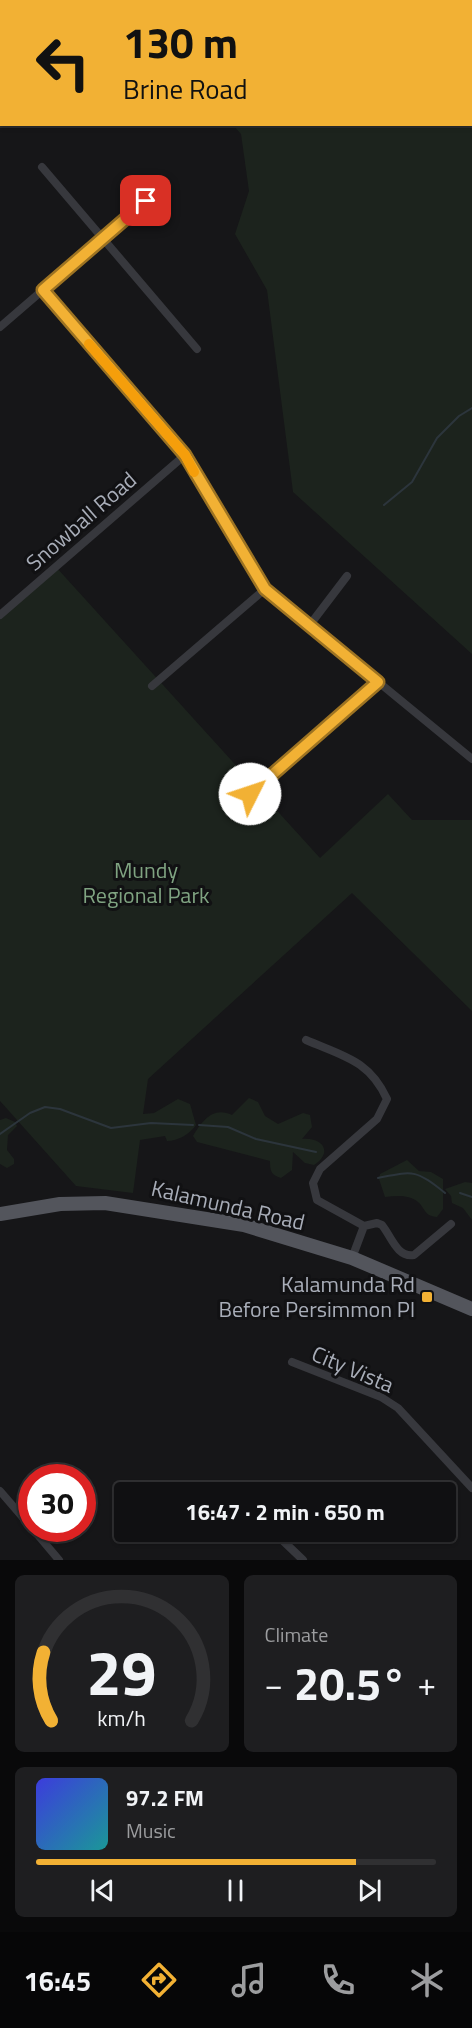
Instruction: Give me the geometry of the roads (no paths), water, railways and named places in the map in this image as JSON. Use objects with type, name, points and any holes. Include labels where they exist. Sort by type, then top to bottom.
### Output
[{"type":"main road","name":"Kalamunda Road","points":[[0,1214],[60,1204],[105,1203],[139,1206],[244,1225],[352,1258],[472,1309]]},
{"type":"street","points":[[42,167],[197,349]]},
{"type":"street","points":[[2,321],[43,290],[146,201]]},
{"type":"street","points":[[43,290],[185,455],[265,589],[472,759]]},
{"type":"street","name":"Snowball Road","points":[[0,615],[185,455]]},
{"type":"street","points":[[309,626],[347,576]]},
{"type":"street","points":[[152,686],[265,589]]},
{"type":"street","points":[[250,794],[378,682]]},
{"type":"street","points":[[306,1040],[363,1065],[381,1085],[387,1100],[377,1119],[320,1169],[313,1183],[317,1200],[364,1226],[377,1223],[382,1225],[400,1252],[409,1256],[414,1255],[451,1224]]},
{"type":"street","points":[[352,1258],[364,1226]]},
{"type":"street","name":"City Vista","points":[[292,1362],[381,1398],[399,1408],[472,1488]]},
{"type":"street","points":[[0,1491],[18,1512]]},
{"type":"street","points":[[44,1542],[59,1560]]},
{"type":"street","points":[[284,1542],[303,1560]]},
{"type":"waterway","points":[[384,505],[412,482],[437,438],[459,416],[472,408]]},
{"type":"waterway","points":[[0,1134],[30,1113],[45,1107],[60,1109],[111,1128],[151,1123],[193,1125]]},
{"type":"waterway","points":[[199,1125],[228,1127],[256,1139],[316,1152]]},
{"type":"waterway","points":[[378,1178],[414,1174],[445,1193]]},
{"type":"waterway","points":[[460,1193],[472,1197]]},
{"type":"place","name":"Kalamunda Rd Before Persimmon Pl","points":[[427,1297]]},
{"type":"park label","name":"Mundy Regional Park","points":[[146,882]]}]
